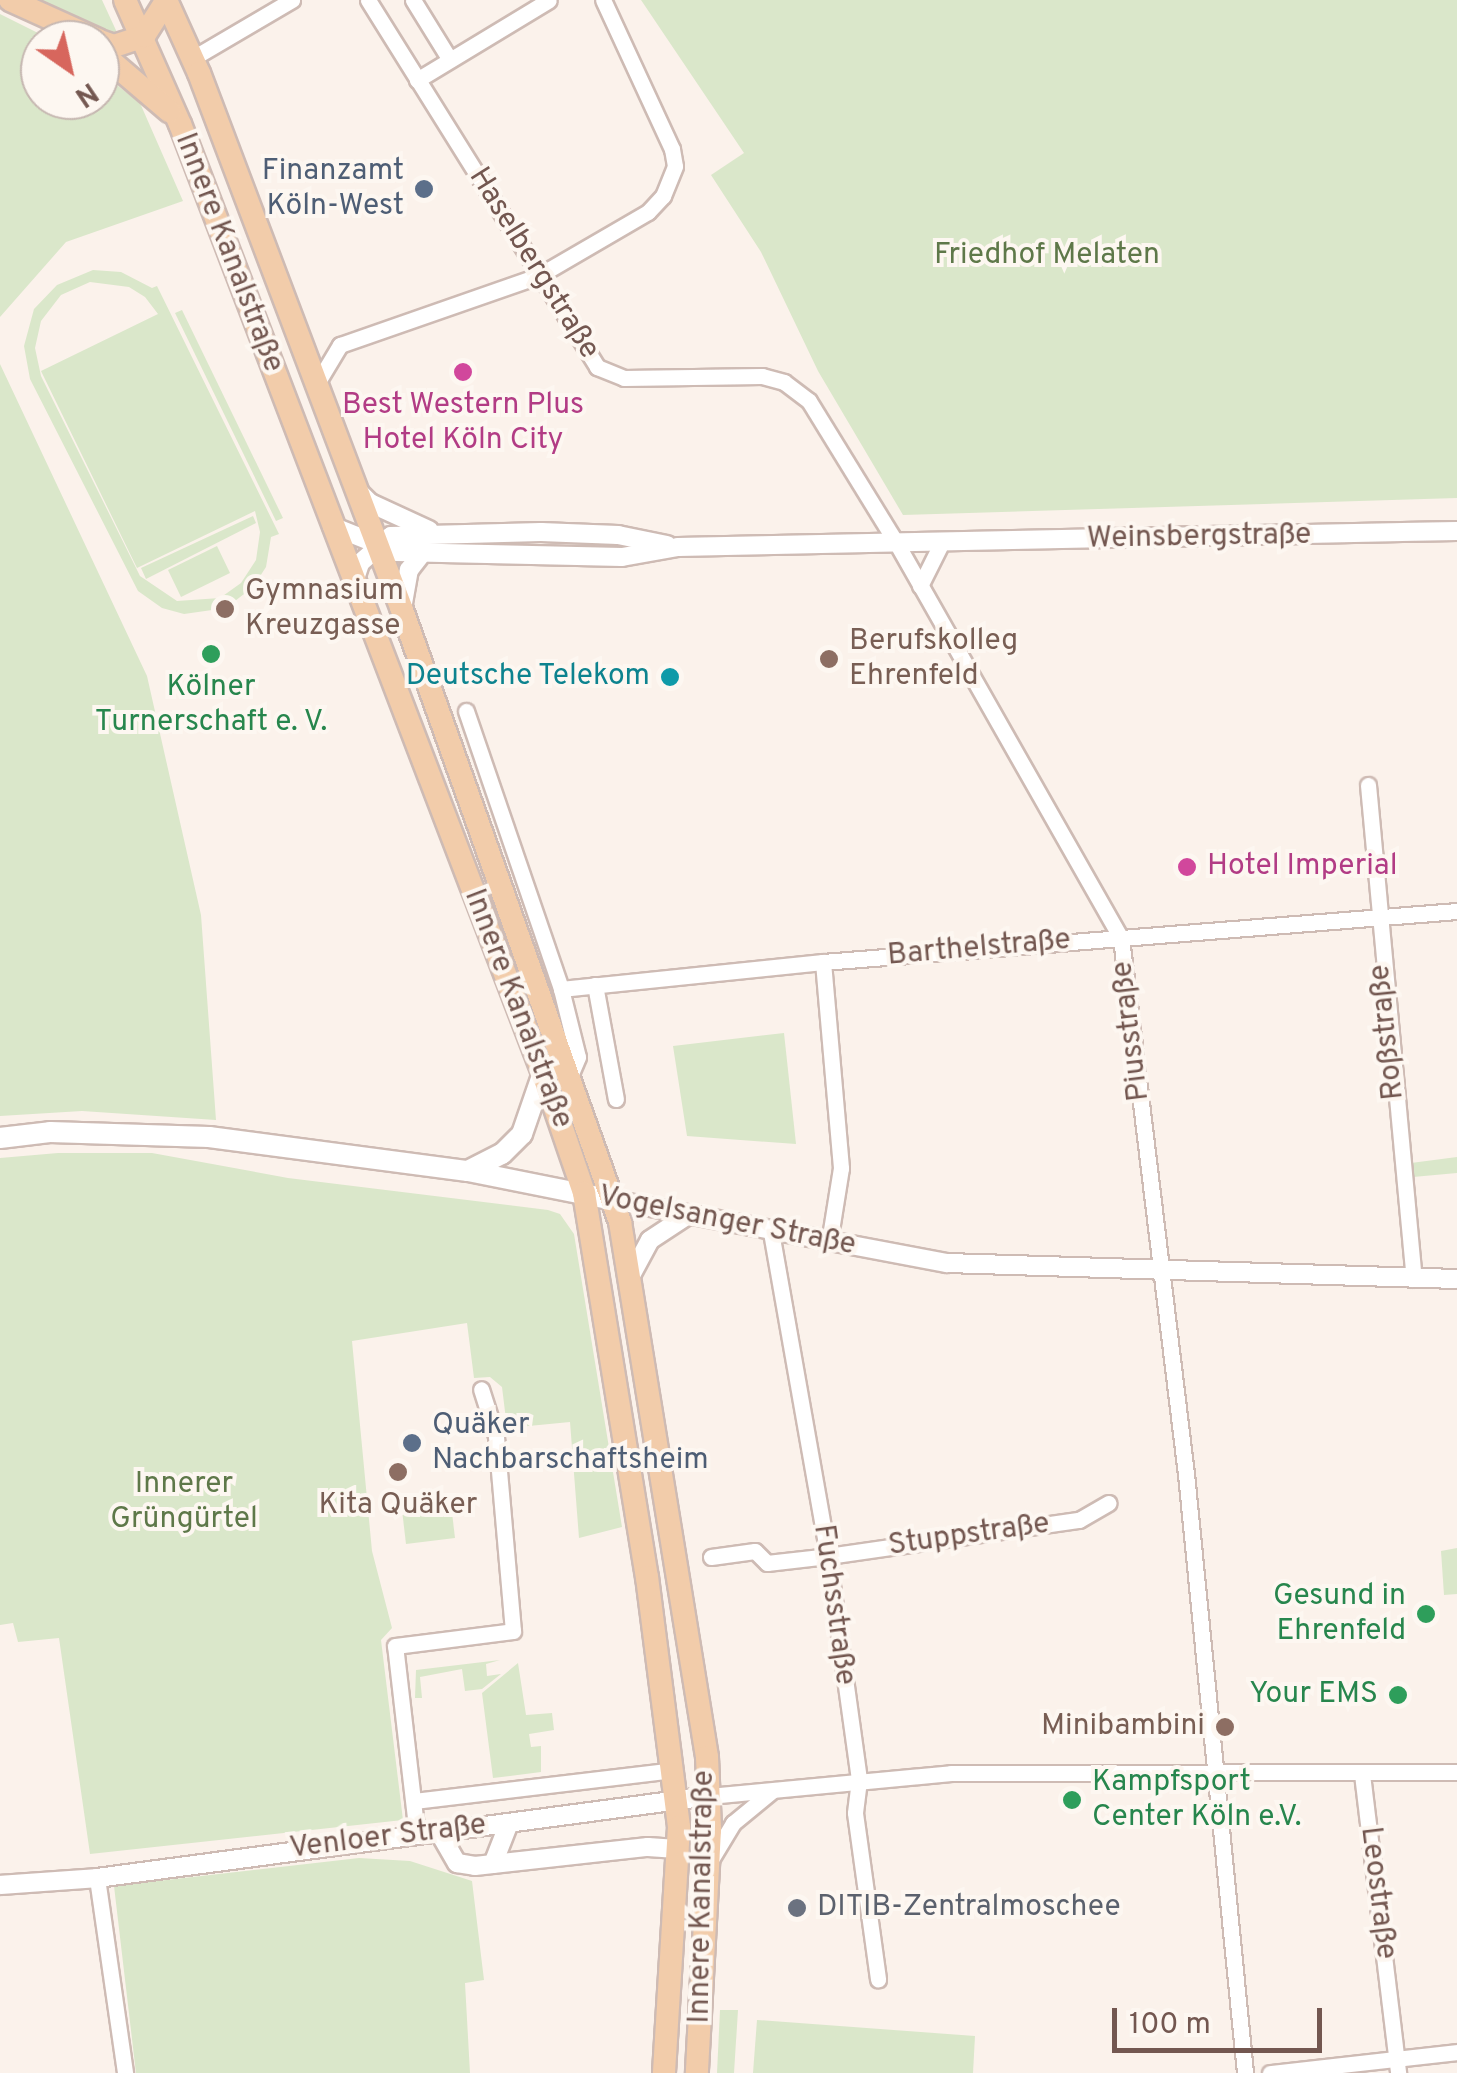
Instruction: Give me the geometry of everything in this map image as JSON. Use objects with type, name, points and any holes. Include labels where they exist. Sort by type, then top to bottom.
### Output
[{"type":"main road","points":[[10,0],[52,20]]},
{"type":"main road","name":"Innere Kanalstraße","points":[[125,0],[180,124],[543,1073],[584,1193],[676,1800],[678,1849],[664,2073]]},
{"type":"main road","points":[[120,44],[144,36],[166,0]]},
{"type":"main road","name":"Innere Kanalstraße","points":[[166,0],[193,58],[402,610],[614,1200],[707,1757],[708,1866],[697,2073]]},
{"type":"main road","points":[[120,68],[150,91],[180,124]]},
{"type":"main road","points":[[468,1171],[514,1145],[530,1119],[543,1073]]},
{"type":"main road","name":"Vogelsanger Straße","points":[[0,1138],[50,1132],[208,1137],[468,1171],[614,1200]]},
{"type":"street","points":[[193,58],[292,0]]},
{"type":"street","name":"Haselbergstraße","points":[[368,0],[588,358],[606,374],[624,378],[762,376],[784,382]]},
{"type":"street","points":[[413,0],[450,60]]},
{"type":"street","points":[[417,80],[549,0]]},
{"type":"street","points":[[316,385],[340,345],[538,276],[648,212],[667,191],[675,166],[670,141],[602,0]]},
{"type":"street","name":"Piusstraße","points":[[784,382],[809,400],[897,544],[1122,938],[1163,1273],[1245,2073]]},
{"type":"street","points":[[355,488],[380,508],[434,532]]},
{"type":"street","points":[[332,526],[376,546],[360,563],[354,583]]},
{"type":"street","name":"Weinsbergstraße","points":[[376,546],[397,552],[622,557],[678,547],[1457,531]]},
{"type":"street","name":"Weinsbergstraße","points":[[376,546],[391,536],[434,532],[618,534],[678,547]]},
{"type":"street","points":[[920,586],[941,544]]},
{"type":"street","points":[[402,610],[409,570],[424,551]]},
{"type":"street","name":"Innere Kanalstraße","points":[[466,711],[561,989],[578,1056],[570,1076]]},
{"type":"street","name":"Roßstraße","points":[[1368,785],[1414,1279]]},
{"type":"street","name":"Barthelstraße","points":[[561,989],[823,962],[1457,911]]},
{"type":"street","points":[[823,962],[841,1168],[828,1243]]},
{"type":"street","name":"Innere Kanalstraße","points":[[595,984],[616,1099]]},
{"type":"street","name":"Vogelsanger Straße","points":[[614,1200],[946,1263],[1457,1280]]},
{"type":"street","points":[[629,1279],[650,1240],[689,1215]]},
{"type":"street","name":"Fuchsstraße","points":[[771,1232],[828,1556],[860,1780],[855,1813],[878,1979]]},
{"type":"street","points":[[417,1834],[395,1646],[513,1630],[496,1436],[480,1390]]},
{"type":"street","name":"Stuppstraße","points":[[711,1557],[755,1550],[767,1563],[828,1556],[1079,1520],[1109,1503]]},
{"type":"street","name":"Venloer Straße","points":[[414,1802],[673,1770]]},
{"type":"street","name":"Venloer Straße","points":[[0,1886],[97,1878],[676,1800],[860,1780],[951,1773],[1457,1772]]},
{"type":"street","name":"Leostraße","points":[[1362,1774],[1398,2065]]},
{"type":"street","points":[[708,1866],[734,1823],[776,1788]]},
{"type":"street","points":[[493,1864],[509,1822]]},
{"type":"street","points":[[439,1832],[457,1863],[493,1864],[648,1847],[678,1849]]},
{"type":"street","points":[[97,1878],[124,2073]]},
{"type":"street","points":[[1270,2073],[1398,2065],[1457,2052]]},
{"type":"green space","points":[[35,0],[102,0],[111,20],[79,20]]},
{"type":"green space","name":"Friedhof Melaten","points":[[641,0],[1457,0],[1457,498],[903,515],[818,371],[761,252],[711,175],[744,153]]},
{"type":"green space","points":[[0,14],[20,24],[20,120],[120,120],[120,88],[140,103],[183,201],[66,242],[0,317]]},
{"type":"green space","points":[[93,270],[121,272],[152,288],[157,286],[279,534],[271,537],[266,567],[253,587],[226,608],[184,614],[162,608],[138,591],[30,379],[24,346],[34,309],[57,285]],"holes":[[[90,282],[129,287],[145,297],[158,314],[41,371],[137,568],[255,511],[260,532],[256,560],[241,583],[220,598],[177,601],[140,576],[41,376],[35,348],[41,321],[61,295]]]},
{"type":"green space","points":[[182,310],[283,518],[276,521],[175,313]]},
{"type":"green space","points":[[0,364],[147,676],[201,915],[216,1120],[82,1111],[0,1116]]},
{"type":"green space","points":[[253,516],[256,523],[146,579],[141,568]]},
{"type":"green space","points":[[217,546],[230,573],[181,597],[168,570]]},
{"type":"green space","points":[[784,1033],[796,1144],[687,1136],[673,1046]]},
{"type":"green space","name":"Innerer Grüngürtel","points":[[58,1153],[152,1153],[288,1178],[548,1210],[560,1214],[574,1234],[622,1527],[579,1538],[570,1422],[507,1428],[502,1387],[490,1377],[474,1378],[467,1323],[352,1341],[372,1551],[392,1628],[381,1640],[403,1820],[90,1854],[59,1638],[18,1642],[13,1623],[0,1625],[0,1158]]},
{"type":"green space","points":[[1457,1157],[1457,1173],[1413,1177],[1411,1163]]},
{"type":"green space","points":[[451,1504],[455,1538],[406,1544],[402,1510]]},
{"type":"green space","points":[[1457,1548],[1457,1594],[1444,1595],[1441,1551]]},
{"type":"green space","points":[[500,1660],[486,1664],[487,1676],[501,1674],[482,1689],[465,1691],[462,1669],[420,1677],[422,1698],[415,1698],[416,1670]]},
{"type":"green space","points":[[518,1663],[526,1715],[552,1713],[554,1730],[529,1734],[531,1747],[541,1746],[541,1772],[493,1778],[482,1693]]},
{"type":"green space","points":[[359,1858],[410,1861],[472,1881],[484,1980],[465,1983],[470,2073],[136,2073],[114,1886]]},
{"type":"green space","points":[[720,2010],[738,2010],[734,2073],[717,2073]]},
{"type":"green space","points":[[757,2020],[975,2036],[973,2073],[753,2073]]},
{"type":"place","name":"Finanzamt Köln-West","points":[[424,189]]},
{"type":"place","name":"Best Western Plus Hotel Köln City","points":[[463,372]]},
{"type":"place","name":"Gymnasium Kreuzgasse","points":[[225,609]]},
{"type":"place","name":"Kölner Turnerschaft e. V.","points":[[211,654]]},
{"type":"place","name":"Berufskolleg Ehrenfeld","points":[[829,659]]},
{"type":"place","name":"Deutsche Telekom","points":[[670,677]]},
{"type":"place","name":"Hotel Imperial","points":[[1187,867]]},
{"type":"place","name":"Quäker Nachbarschaftsheim","points":[[412,1443]]},
{"type":"place","name":"Kita Quäker","points":[[398,1472]]},
{"type":"place","name":"Gesund in Ehrenfeld","points":[[1426,1614]]},
{"type":"place","name":"Your EMS","points":[[1398,1695]]},
{"type":"place","name":"Minibambini","points":[[1225,1727]]},
{"type":"place","name":"Kampfsport Center Köln e.V.","points":[[1072,1800]]},
{"type":"place","name":"DITIB-Zentralmoschee","points":[[797,1908]]}]
